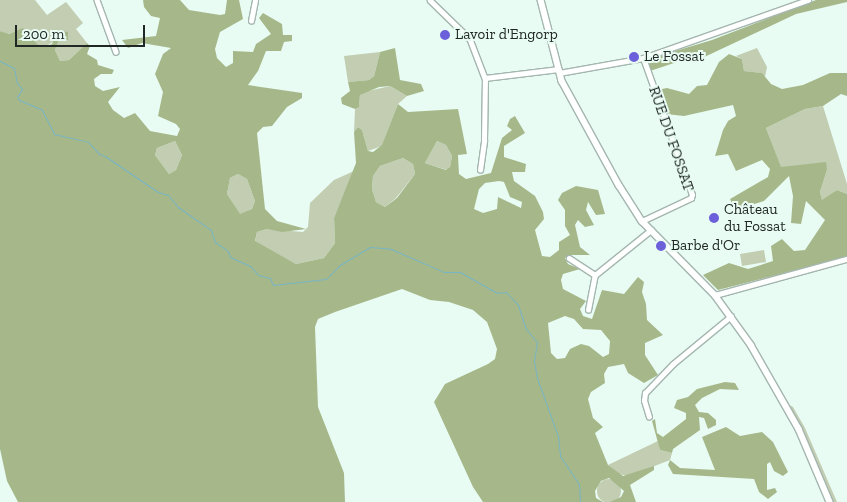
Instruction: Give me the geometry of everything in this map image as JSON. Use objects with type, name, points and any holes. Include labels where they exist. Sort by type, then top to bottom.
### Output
[{"type":"street","points":[[97,0],[116,52]]},
{"type":"street","points":[[251,21],[255,0]]},
{"type":"street","points":[[430,0],[470,39],[485,78],[484,140],[480,170]]},
{"type":"street","points":[[541,0],[559,71],[597,146],[642,220],[715,295],[751,345],[799,429],[830,502]]},
{"type":"street","points":[[485,78],[559,71],[643,58],[808,0]]},
{"type":"street","name":"RUE DU FOSSAT","points":[[642,220],[690,198],[692,195],[643,58]]},
{"type":"street","points":[[588,310],[596,275],[651,230]]},
{"type":"street","points":[[569,258],[596,275]]},
{"type":"street","points":[[715,295],[847,259]]},
{"type":"street","points":[[649,417],[644,401],[645,393],[673,364],[731,316]]},
{"type":"green space","points":[[0,0],[35,0],[47,15],[66,2],[83,23],[76,29],[87,43],[69,60],[60,61],[55,50],[59,40],[68,32],[45,47],[38,46],[23,29],[8,34],[0,31]]},
{"type":"green space","points":[[143,0],[180,0],[189,10],[220,15],[225,14],[227,0],[239,0],[243,19],[220,32],[215,49],[217,58],[226,67],[233,63],[233,51],[253,52],[256,44],[271,34],[259,18],[263,13],[282,24],[283,35],[292,35],[292,41],[284,42],[281,51],[266,51],[258,71],[248,85],[302,93],[302,98],[287,107],[272,126],[263,127],[257,133],[265,209],[277,221],[306,229],[282,232],[267,229],[257,232],[255,241],[296,264],[324,258],[335,243],[334,218],[356,163],[354,132],[358,127],[362,130],[368,151],[373,152],[382,145],[398,104],[408,112],[458,109],[467,154],[458,155],[459,174],[466,179],[491,173],[502,138],[512,130],[507,126],[510,119],[515,116],[525,133],[504,146],[504,157],[526,164],[525,172],[512,172],[514,181],[535,196],[543,212],[544,219],[535,230],[542,256],[550,257],[559,250],[559,242],[570,235],[565,226],[565,210],[558,200],[562,193],[576,186],[598,190],[605,214],[596,215],[588,202],[586,210],[594,225],[585,227],[578,220],[575,225],[580,247],[590,255],[571,255],[565,258],[568,264],[580,269],[563,274],[561,280],[563,289],[586,301],[580,309],[583,316],[592,319],[602,290],[624,294],[638,277],[644,282],[642,292],[646,304],[647,320],[663,335],[645,343],[645,355],[658,375],[644,383],[628,373],[624,364],[608,367],[604,374],[605,383],[591,392],[588,399],[593,418],[603,427],[595,433],[608,465],[623,476],[654,466],[654,470],[630,485],[636,502],[610,502],[621,497],[624,491],[609,478],[601,481],[595,491],[596,498],[603,502],[483,502],[473,487],[434,402],[445,384],[495,359],[497,349],[487,322],[473,310],[449,302],[430,300],[402,289],[318,319],[315,327],[318,407],[344,473],[345,502],[18,502],[7,481],[0,449],[0,31],[9,34],[23,28],[38,45],[45,47],[52,44],[57,31],[68,32],[68,40],[59,40],[55,50],[60,61],[69,60],[87,43],[90,46],[87,54],[97,60],[98,65],[114,70],[112,74],[101,74],[94,79],[95,86],[103,91],[120,87],[108,102],[113,110],[124,118],[135,113],[150,131],[177,136],[180,129],[176,124],[158,116],[163,92],[155,74],[163,54],[171,48],[142,43],[128,48],[122,40],[156,36],[160,18],[151,16],[144,7]],"holes":[[[175,141],[182,155],[176,170],[169,174],[155,155],[157,148]],[[437,141],[446,145],[452,156],[450,167],[446,170],[425,163]],[[403,158],[413,164],[415,174],[397,198],[385,207],[376,202],[372,189],[373,176],[380,166]],[[238,174],[247,179],[255,201],[252,209],[240,214],[227,194],[230,178]],[[504,182],[510,197],[522,202],[521,208],[498,197],[497,209],[483,213],[474,209],[479,189],[485,183]],[[565,316],[574,319],[583,329],[601,330],[610,341],[609,354],[603,357],[589,346],[581,344],[570,349],[565,358],[557,359],[551,353],[548,323]]]},
{"type":"green space","points":[[816,0],[847,0],[847,2],[796,14],[700,59],[680,61],[650,71],[649,59],[712,40]]},
{"type":"green space","points":[[395,48],[400,80],[421,84],[424,91],[407,96],[390,86],[379,87],[360,95],[359,107],[355,109],[342,104],[341,98],[350,91],[348,82],[369,80],[374,76],[380,52]]},
{"type":"green space","points":[[757,48],[767,67],[765,77],[761,73],[744,71],[742,59],[736,56]]},
{"type":"green space","points":[[380,52],[374,76],[369,80],[348,82],[344,56]]},
{"type":"green space","points":[[729,54],[742,59],[744,71],[762,73],[771,84],[782,89],[803,85],[830,73],[847,73],[847,96],[841,94],[823,106],[805,109],[766,128],[781,167],[826,162],[827,170],[820,192],[822,200],[837,190],[847,194],[847,257],[718,290],[703,275],[729,263],[748,269],[773,261],[771,246],[782,239],[794,251],[805,250],[825,220],[806,201],[801,224],[791,223],[793,196],[789,176],[764,201],[735,210],[730,199],[768,177],[770,169],[762,160],[736,171],[728,154],[715,156],[723,130],[728,121],[736,116],[733,105],[684,116],[666,114],[657,90],[667,88],[689,94],[697,86],[707,85],[719,62]]},
{"type":"green space","points":[[390,86],[407,96],[398,104],[382,146],[368,151],[362,130],[358,127],[354,132],[355,109],[359,106],[360,95],[364,92]]},
{"type":"green space","points":[[823,106],[847,184],[847,194],[837,190],[822,201],[820,192],[827,170],[781,168],[766,128],[805,109]]},
{"type":"green space","points":[[175,141],[182,155],[176,170],[169,174],[155,155],[157,148]]},
{"type":"green space","points":[[437,141],[446,145],[452,156],[450,167],[447,170],[425,163]]},
{"type":"green space","points":[[403,158],[413,164],[415,174],[396,198],[385,207],[376,202],[372,189],[373,176],[380,166]]},
{"type":"green space","points":[[354,171],[334,218],[335,243],[324,258],[296,264],[255,242],[257,232],[267,229],[303,232],[308,227],[310,203],[334,180]]},
{"type":"green space","points":[[238,174],[247,179],[255,201],[252,209],[240,215],[227,194],[230,178]]},
{"type":"green space","points":[[764,250],[766,262],[742,266],[740,254]]},
{"type":"green space","points":[[725,382],[735,383],[739,390],[720,389],[702,398],[695,405],[699,412],[708,413],[716,420],[716,425],[708,429],[704,418],[699,417],[700,430],[673,449],[672,453],[660,450],[652,421],[655,419],[657,433],[663,437],[686,419],[686,413],[674,408],[677,400],[688,397],[697,389]]},
{"type":"green space","points":[[786,403],[793,407],[805,428],[837,502],[833,502],[821,478],[804,433]]},
{"type":"green space","points":[[726,427],[740,436],[762,432],[773,442],[788,472],[783,476],[774,471],[770,462],[767,464],[767,490],[775,488],[777,492],[768,499],[759,492],[754,479],[673,474],[668,465],[670,460],[680,468],[715,470],[702,437]]},
{"type":"green space","points":[[658,441],[660,450],[672,453],[670,460],[629,476],[618,474],[608,465]]},
{"type":"green space","points":[[604,479],[614,479],[621,486],[621,496],[614,503],[604,503],[597,496],[597,486]]},
{"type":"waterway","points":[[0,61],[14,68],[17,83],[22,89],[17,97],[19,100],[42,110],[54,134],[88,142],[99,154],[105,156],[158,192],[168,195],[178,207],[211,230],[215,242],[228,251],[230,257],[250,266],[258,275],[270,278],[273,285],[326,279],[340,265],[370,247],[391,249],[444,272],[460,272],[497,293],[506,292],[518,305],[526,329],[537,342],[534,362],[537,378],[558,436],[560,456],[579,484],[580,502]]},
{"type":"place","name":"Lavoir d'Engorp","points":[[445,35]]},
{"type":"place","name":"Le Fossat","points":[[634,57]]},
{"type":"place","name":"Château du Fossat","points":[[714,218]]},
{"type":"place","name":"Barbe d'Or","points":[[661,246]]}]
